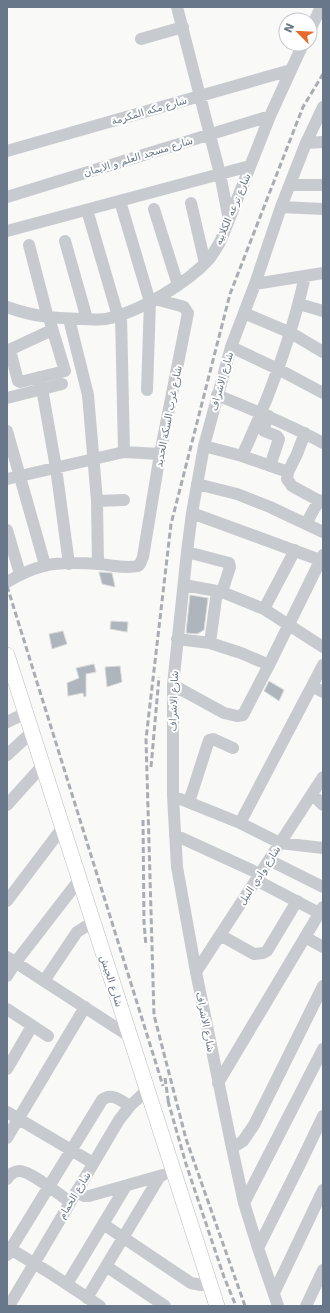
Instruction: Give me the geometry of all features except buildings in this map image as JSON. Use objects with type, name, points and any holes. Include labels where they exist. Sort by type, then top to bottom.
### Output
[{"type":"main road","name":"شارع الجيش","points":[[7,656],[147,1090],[167,1174],[218,1306]]},
{"type":"street","points":[[177,7],[220,174],[229,220]]},
{"type":"street","points":[[140,39],[183,27]]},
{"type":"street","name":"شارع ترعه الكلابيه","points":[[7,307],[20,312],[48,318],[104,319],[119,316],[152,300],[192,275],[211,256],[221,240],[270,116],[299,52]]},
{"type":"street","name":"شارع مكه المكرمة","points":[[7,152],[291,70]]},
{"type":"street","name":"شارع الاشراف","points":[[278,1306],[244,1203],[196,972],[178,867],[173,796],[173,685],[192,514],[204,446],[217,395],[231,347],[290,184],[306,143],[323,107]]},
{"type":"street","name":"شارع مسجد العلم و الايمان","points":[[7,197],[270,116]]},
{"type":"street","points":[[306,143],[323,142]]},
{"type":"street","points":[[7,232],[250,166]]},
{"type":"street","points":[[290,184],[323,185]]},
{"type":"street","points":[[120,201],[152,300],[147,390]]},
{"type":"street","points":[[191,203],[205,263]]},
{"type":"street","points":[[282,207],[323,209]]},
{"type":"street","points":[[154,209],[178,285]]},
{"type":"street","points":[[87,210],[119,316],[124,452]]},
{"type":"street","points":[[65,241],[87,319]]},
{"type":"street","points":[[7,398],[64,371],[48,318],[29,245]]},
{"type":"street","points":[[255,284],[323,273]]},
{"type":"street","points":[[270,466],[279,439],[278,437],[265,431],[265,415],[278,369],[291,333],[299,304],[304,276]]},
{"type":"street","name":"شارع غرب السكة الحديد","points":[[98,564],[133,567],[140,564],[143,557],[160,454],[188,313],[181,306],[152,300]]},
{"type":"street","points":[[299,304],[323,309]]},
{"type":"street","points":[[244,313],[291,333],[323,352]]},
{"type":"street","points":[[7,582],[20,574],[45,565],[98,564],[97,501],[88,395],[69,319]]},
{"type":"street","points":[[52,330],[8,350],[19,382],[62,384]]},
{"type":"street","points":[[231,347],[278,369],[323,394]]},
{"type":"street","points":[[41,383],[56,468],[69,564]]},
{"type":"street","points":[[217,395],[305,433],[323,443]]},
{"type":"street","points":[[242,456],[265,415]]},
{"type":"street","points":[[7,432],[45,565]]},
{"type":"street","points":[[305,433],[288,472],[287,479],[292,486],[321,502],[306,524]]},
{"type":"street","points":[[278,445],[297,454]]},
{"type":"street","points":[[204,446],[242,456],[288,472]]},
{"type":"street","points":[[7,479],[124,452],[160,454]]},
{"type":"street","points":[[197,484],[236,494],[270,507],[323,532]]},
{"type":"street","points":[[97,501],[124,500]]},
{"type":"street","points":[[173,685],[232,716],[240,716],[245,712],[322,557],[295,550],[192,514]]},
{"type":"street","points":[[7,530],[20,574]]},
{"type":"street","points":[[264,609],[295,550]]},
{"type":"street","points":[[187,552],[229,563],[230,567],[219,592],[210,643]]},
{"type":"street","points":[[184,585],[219,592],[264,609],[323,647]]},
{"type":"street","points":[[177,639],[210,643],[242,653],[269,665]]},
{"type":"street","points":[[240,823],[323,665]]},
{"type":"street","points":[[312,686],[323,692]]},
{"type":"street","points":[[7,722],[26,713]]},
{"type":"street","points":[[7,755],[32,732]]},
{"type":"street","points":[[189,802],[208,740],[213,739],[233,748]]},
{"type":"street","points":[[7,805],[43,765]]},
{"type":"street","name":"شارع وادي النيل","points":[[196,972],[323,777]]},
{"type":"street","points":[[312,794],[323,805]]},
{"type":"street","points":[[173,796],[240,823],[280,843],[323,848]]},
{"type":"street","points":[[7,901],[63,827]]},
{"type":"street","points":[[175,835],[258,877],[297,901],[321,910],[218,1083]]},
{"type":"street","points":[[269,860],[323,887]]},
{"type":"street","points":[[7,976],[11,960],[80,879]]},
{"type":"street","points":[[220,935],[254,954],[263,953],[267,951],[297,901]]},
{"type":"street","points":[[44,981],[77,932],[94,924]]},
{"type":"street","points":[[305,937],[323,947]]},
{"type":"street","points":[[11,960],[129,1036]]},
{"type":"street","points":[[232,1148],[243,1141],[254,1125],[323,986]]},
{"type":"street","points":[[7,1138],[85,1008]]},
{"type":"street","points":[[7,1009],[48,1036]]},
{"type":"street","points":[[7,1069],[32,1026]]},
{"type":"street","points":[[244,1203],[323,1049]]},
{"type":"street","name":"شارع الحمام","points":[[14,1304],[34,1263],[119,1120],[130,1106],[147,1090]]},
{"type":"street","points":[[100,1306],[34,1263],[8,1250],[103,1099],[113,1096],[130,1106]]},
{"type":"street","points":[[7,1112],[93,1163]]},
{"type":"street","points":[[258,1248],[323,1116]]},
{"type":"street","points":[[7,1179],[12,1173],[20,1171],[31,1175],[49,1187],[73,1197],[89,1196],[167,1174]]},
{"type":"street","points":[[87,1298],[123,1238],[167,1174]]},
{"type":"street","points":[[67,1284],[126,1186]]},
{"type":"street","points":[[274,1293],[323,1190]]},
{"type":"street","points":[[103,1224],[191,1283],[202,1285],[210,1284]]},
{"type":"street","points":[[106,1266],[165,1306]]},
{"type":"street","points":[[306,1306],[318,1293],[323,1270]]},
{"type":"railway","points":[[245,1306],[186,1139],[154,1015],[146,739],[171,524],[230,294],[303,107],[323,74]]},
{"type":"railway","points":[[7,586],[163,1086]]},
{"type":"railway","points":[[151,767],[159,677]]},
{"type":"railway","points":[[143,820],[144,923],[146,946]]},
{"type":"railway","points":[[165,1078],[169,1106]]},
{"type":"railway","points":[[168,1101],[186,1164],[224,1277],[236,1306]]}]
